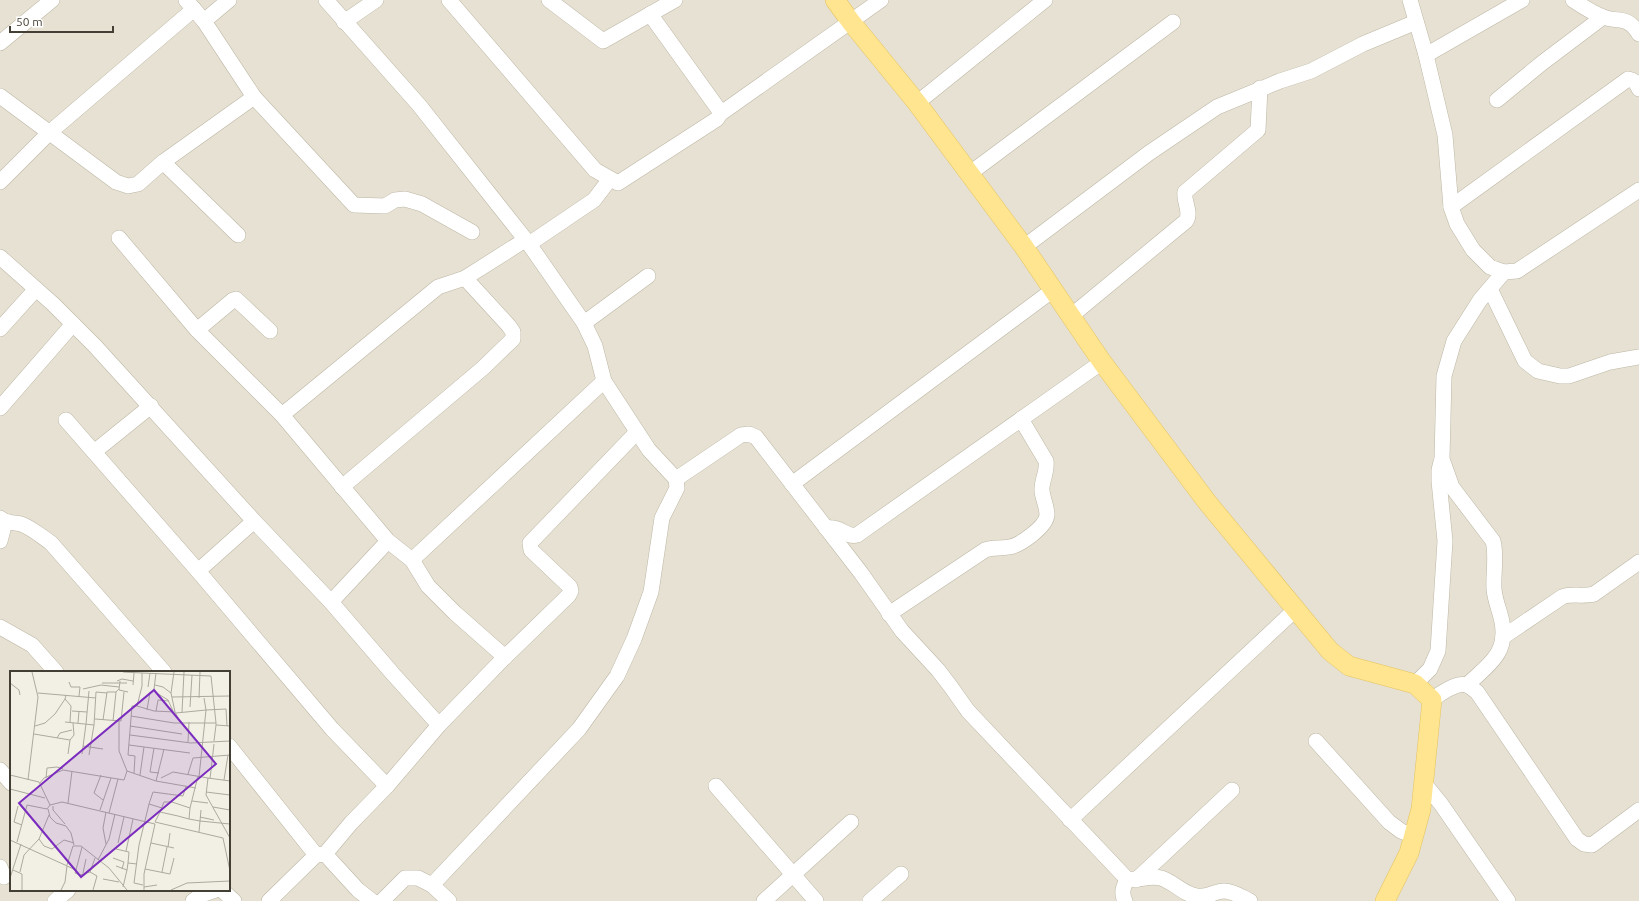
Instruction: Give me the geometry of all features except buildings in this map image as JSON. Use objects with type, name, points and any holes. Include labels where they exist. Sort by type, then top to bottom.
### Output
[{"type":"main road","points":[[835,0],[917,104],[1024,247],[1102,362],[1208,502],[1330,650],[1349,666],[1415,684],[1432,700],[1421,809],[1409,853],[1385,901]]},
{"type":"street","points":[[0,43],[52,0]]},
{"type":"street","points":[[204,21],[229,0]]},
{"type":"street","points":[[326,0],[419,105],[527,242],[584,323],[595,346],[604,381],[649,450],[676,479],[677,488],[662,518],[651,592],[634,639],[617,676],[579,728],[432,885]]},
{"type":"street","points":[[344,22],[376,0]]},
{"type":"street","points":[[449,0],[595,170],[618,183],[717,119],[720,114],[881,0]]},
{"type":"street","points":[[548,0],[603,42],[676,0]]},
{"type":"street","points":[[917,104],[1045,0]]},
{"type":"street","points":[[1410,0],[1426,55],[1445,135],[1451,207],[1457,224],[1473,250],[1490,267],[1504,272],[1517,271],[1639,190]]},
{"type":"street","points":[[1426,55],[1522,0]]},
{"type":"street","points":[[1573,0],[1603,17],[1627,21],[1639,34]]},
{"type":"street","points":[[0,182],[49,133],[190,5],[204,21],[254,98],[354,205],[385,206],[395,200],[405,199],[422,204],[472,232]]},
{"type":"street","points":[[650,14],[719,110],[720,114]]},
{"type":"street","points":[[1497,100],[1542,63],[1603,17]]},
{"type":"street","points":[[969,174],[1173,22]]},
{"type":"street","points":[[1024,247],[1149,153],[1217,107],[1260,88],[1311,71],[1363,44],[1416,22]]},
{"type":"street","points":[[1451,207],[1628,79],[1637,82]]},
{"type":"street","points":[[1071,316],[1186,221],[1188,218],[1188,213],[1184,197],[1186,192],[1258,130],[1260,88]]},
{"type":"street","points":[[0,96],[116,182],[128,186],[138,184],[163,162],[254,98]]},
{"type":"street","points":[[163,162],[238,235]]},
{"type":"street","points":[[282,415],[438,287],[465,278],[527,242],[594,200],[610,179]]},
{"type":"street","points":[[119,238],[197,330],[282,415],[388,541],[412,560],[428,586],[455,613],[504,656]]},
{"type":"street","points":[[0,257],[73,324],[151,406],[254,521],[331,602],[439,725]]},
{"type":"street","points":[[1415,684],[1430,669],[1438,651],[1445,541],[1439,481],[1439,470],[1442,458],[1444,376],[1454,341],[1480,300],[1504,272]]},
{"type":"street","points":[[584,323],[648,276]]},
{"type":"street","points":[[342,487],[483,368],[513,339],[514,332],[465,278]]},
{"type":"street","points":[[0,329],[36,289]]},
{"type":"street","points":[[1490,289],[1525,361],[1538,371],[1560,376],[1569,376],[1610,362],[1639,357]]},
{"type":"street","points":[[792,484],[1053,290]]},
{"type":"street","points":[[197,330],[236,299],[270,331]]},
{"type":"street","points":[[0,408],[73,324]]},
{"type":"street","points":[[826,528],[835,527],[849,535],[857,535],[1102,362]]},
{"type":"street","points":[[412,560],[604,381]]},
{"type":"street","points":[[94,452],[151,406]]},
{"type":"street","points":[[889,614],[984,550],[990,548],[1006,548],[1016,545],[1044,524],[1047,515],[1042,490],[1047,466],[1046,461],[1021,419]]},
{"type":"street","points":[[66,420],[332,729],[388,786]]},
{"type":"street","points":[[269,901],[320,855],[388,786],[439,725],[504,656],[569,595],[571,591],[570,587],[531,550],[529,547],[530,543],[637,432]]},
{"type":"street","points":[[676,479],[741,435],[748,434],[756,437],[826,528],[902,631],[952,686],[968,711],[1070,820],[1132,880]]},
{"type":"street","points":[[1442,458],[1452,487],[1493,541],[1495,548],[1495,598],[1502,622],[1503,637],[1501,649],[1491,663],[1468,685]]},
{"type":"street","points":[[0,541],[2,520],[20,524],[35,531],[51,543],[163,671]]},
{"type":"street","points":[[198,572],[254,521]]},
{"type":"street","points":[[331,602],[388,541]]},
{"type":"street","points":[[1503,637],[1562,597],[1567,595],[1587,596],[1594,594],[1639,562]]},
{"type":"street","points":[[1070,820],[1296,609]]},
{"type":"street","points":[[0,627],[32,645],[55,671]]},
{"type":"street","points":[[1432,700],[1443,691],[1462,684],[1468,685],[1477,692],[1577,839],[1584,844],[1592,844],[1639,810]]},
{"type":"street","points":[[1316,741],[1389,822],[1401,831],[1414,836]]},
{"type":"street","points":[[230,747],[320,855],[372,901]]},
{"type":"street","points":[[0,770],[10,782]]},
{"type":"street","points":[[1423,782],[1441,804],[1508,901]]},
{"type":"street","points":[[716,786],[816,901]]},
{"type":"street","points":[[1125,901],[1122,890],[1232,790]]},
{"type":"street","points":[[764,901],[851,822]]},
{"type":"street","points":[[870,901],[901,874]]},
{"type":"street","points":[[1132,880],[1152,877],[1162,879],[1197,896],[1208,896],[1223,890],[1250,901]]},
{"type":"street","points":[[382,901],[405,878],[418,878],[432,885],[449,901]]},
{"type":"street","points":[[55,901],[67,891]]},
{"type":"street","points":[[193,901],[200,895],[213,891]]},
{"type":"street","points":[[223,891],[234,901]]},
{"type":"shaded area","points":[[0,0],[1639,0],[1639,901],[0,901]]}]
